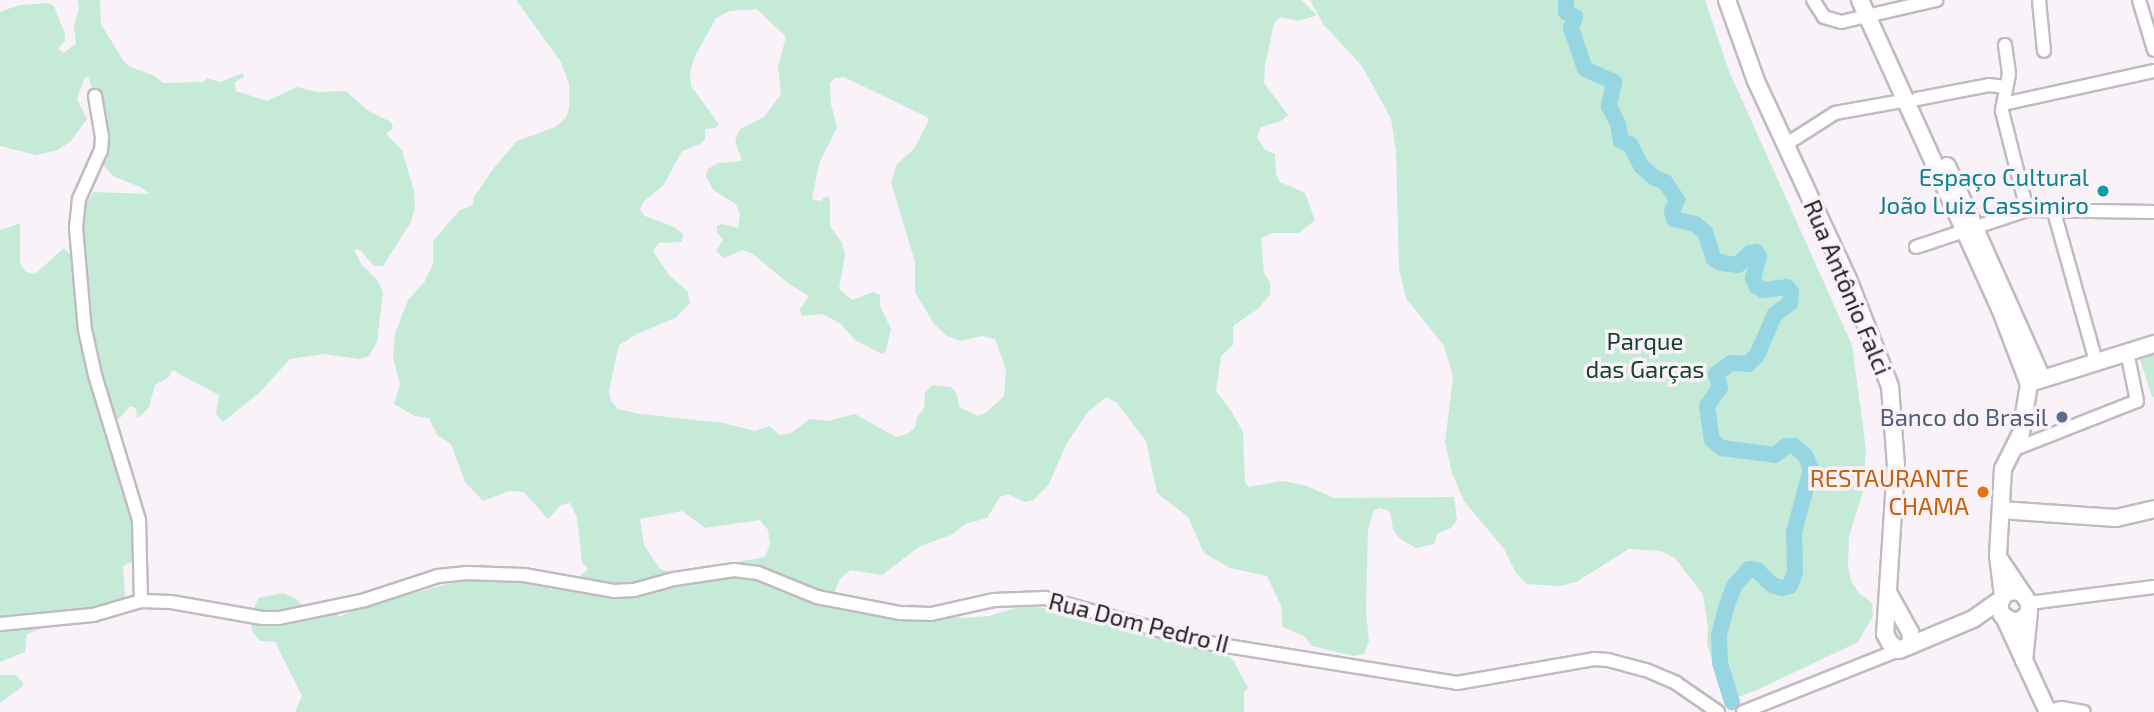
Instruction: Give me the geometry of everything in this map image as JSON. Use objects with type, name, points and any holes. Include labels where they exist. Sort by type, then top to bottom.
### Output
[{"type":"main road","name":"Rua Antônio Falci","points":[[1727,0],[1756,81],[1848,279],[1890,386],[1896,465],[1885,634]]},
{"type":"main road","points":[[1860,0],[1872,9],[2036,381],[2015,449],[2003,469],[1998,555],[2002,608],[2024,664],[2048,712]]},
{"type":"main road","points":[[2036,381],[2154,344]]},
{"type":"main road","points":[[2001,510],[2116,518],[2154,509]]},
{"type":"main road","points":[[1998,555],[2026,602],[2024,664]]},
{"type":"main road","points":[[1886,590],[1905,624],[1905,648]]},
{"type":"main road","points":[[1935,635],[1905,624],[1891,627],[1885,634],[1890,643],[1905,648],[2002,608],[2010,592],[2026,602]]},
{"type":"main road","points":[[2002,608],[2014,622],[2023,620],[2026,602]]},
{"type":"street","points":[[1813,0],[1824,17],[1830,21],[1872,9],[1936,0]]},
{"type":"street","points":[[2039,0],[2045,51]]},
{"type":"street","points":[[2139,0],[2154,50]]},
{"type":"street","points":[[2005,45],[2009,74],[2003,104],[2004,123],[2027,210]]},
{"type":"street","points":[[2003,104],[2154,71]]},
{"type":"street","points":[[1786,145],[1835,113],[1989,85],[2005,87]]},
{"type":"street","points":[[95,96],[102,137],[101,150],[79,199],[76,228],[85,330],[92,364],[139,520],[141,601]]},
{"type":"street","points":[[1916,247],[2027,210],[2154,212]]},
{"type":"street","points":[[2054,212],[2096,361]]},
{"type":"street","points":[[2015,449],[2137,401],[2127,352]]},
{"type":"street","name":"Rua Dom Pedro II","points":[[0,624],[93,615],[141,601],[171,602],[263,618],[279,618],[389,593],[438,576],[467,573],[524,575],[614,591],[634,590],[674,579],[734,570],[758,572],[817,597],[900,613],[932,614],[994,600],[1045,597],[1202,642],[1341,667],[1457,683],[1594,659],[1608,660],[1646,670],[1676,683],[1718,712]]},
{"type":"street","points":[[2026,602],[2154,587]]},
{"type":"street","points":[[1864,665],[1885,634]]},
{"type":"street","points":[[1743,712],[1905,648]]},
{"type":"street","points":[[2048,712],[2061,708],[2084,712]]},
{"type":"green space","points":[[78,0],[100,0],[101,24],[123,60],[130,67],[153,75],[163,83],[203,82],[207,78],[220,82],[243,73],[244,77],[235,82],[236,91],[267,101],[297,87],[317,92],[346,91],[367,110],[391,122],[393,128],[386,134],[402,150],[414,191],[415,207],[411,222],[383,266],[374,266],[360,250],[354,249],[361,264],[378,281],[383,292],[377,342],[369,356],[359,359],[324,354],[290,359],[260,392],[223,422],[216,414],[219,395],[172,370],[169,377],[155,385],[149,407],[142,415],[137,418],[136,408],[130,406],[119,419],[107,421],[136,527],[135,561],[123,566],[125,597],[121,610],[114,618],[105,614],[52,620],[45,627],[27,634],[25,652],[0,662],[0,230],[20,223],[20,263],[26,272],[35,274],[64,248],[75,259],[80,216],[93,192],[150,194],[113,176],[104,166],[102,118],[88,76],[84,79],[77,99],[87,119],[71,141],[58,150],[36,155],[0,146],[0,12],[19,5],[48,3],[54,6],[65,34],[65,41],[58,48],[63,53],[76,44],[74,26],[79,8]]},
{"type":"green space","points":[[516,0],[1301,0],[1317,15],[1298,21],[1280,17],[1274,23],[1265,66],[1264,83],[1288,115],[1281,121],[1261,127],[1257,137],[1265,150],[1275,154],[1276,174],[1280,182],[1305,193],[1315,220],[1299,233],[1273,233],[1261,238],[1264,273],[1270,283],[1270,294],[1258,309],[1233,326],[1233,345],[1221,356],[1216,391],[1243,432],[1245,482],[1248,487],[1283,481],[1307,486],[1334,498],[1454,497],[1457,520],[1451,528],[1438,533],[1434,544],[1416,548],[1399,538],[1393,529],[1390,512],[1381,508],[1374,510],[1368,530],[1366,611],[1369,641],[1364,654],[1354,656],[1312,646],[1304,636],[1283,627],[1281,606],[1267,576],[1230,568],[1204,553],[1188,517],[1157,493],[1146,441],[1117,403],[1106,397],[1087,413],[1066,445],[1049,484],[1033,500],[1025,502],[1008,494],[1000,497],[987,518],[965,524],[951,535],[920,546],[882,575],[850,570],[840,579],[835,591],[838,596],[890,607],[912,604],[963,618],[989,616],[1022,606],[1055,609],[1061,597],[1076,598],[1211,643],[1233,660],[1248,688],[1244,692],[1244,712],[295,712],[302,696],[275,642],[260,641],[252,631],[251,617],[258,598],[283,593],[295,598],[311,613],[320,602],[335,599],[332,611],[341,617],[352,610],[466,579],[498,576],[545,585],[551,590],[576,580],[588,569],[582,562],[577,518],[570,503],[561,505],[548,519],[524,492],[509,491],[483,501],[465,482],[451,444],[437,435],[429,418],[415,416],[394,404],[400,384],[393,357],[395,333],[408,300],[425,281],[433,264],[433,241],[460,210],[473,205],[474,197],[517,141],[555,127],[566,118],[569,108],[569,84],[561,62]],"holes":[[[757,9],[786,37],[778,67],[781,94],[764,117],[740,129],[735,141],[742,161],[718,163],[708,169],[706,176],[713,190],[736,204],[740,214],[738,228],[722,224],[717,226],[717,232],[723,240],[716,251],[724,258],[742,250],[753,254],[789,284],[809,296],[800,309],[801,316],[823,314],[841,324],[855,340],[882,354],[886,351],[891,329],[880,306],[880,295],[874,292],[852,300],[839,289],[845,255],[842,243],[830,226],[830,199],[827,196],[820,201],[812,199],[819,164],[837,127],[831,104],[830,83],[835,78],[844,77],[927,117],[929,120],[914,149],[897,164],[891,182],[915,262],[915,292],[934,324],[947,336],[960,341],[982,336],[995,339],[1006,370],[1004,396],[987,412],[978,416],[959,407],[957,394],[951,387],[932,385],[925,393],[924,408],[917,417],[915,428],[907,434],[896,437],[855,414],[828,421],[809,419],[792,433],[780,435],[769,426],[755,431],[723,423],[640,414],[618,409],[611,401],[609,390],[619,345],[675,318],[690,303],[688,292],[669,275],[653,251],[659,243],[682,242],[683,234],[674,227],[645,216],[640,210],[643,202],[663,186],[682,151],[700,144],[705,139],[705,129],[715,128],[719,124],[691,86],[690,72],[694,58],[716,18],[730,11]],[[682,511],[705,528],[760,520],[768,530],[770,544],[765,557],[673,573],[660,569],[644,545],[640,519]]]},
{"type":"green space","name":"Parque das Garças","points":[[1310,0],[1705,0],[1729,71],[1852,345],[1866,449],[1863,492],[1849,536],[1848,566],[1851,581],[1860,594],[1872,603],[1873,616],[1858,642],[1757,690],[1741,696],[1723,694],[1707,644],[1708,628],[1703,595],[1675,558],[1661,551],[1629,549],[1576,582],[1560,586],[1527,584],[1516,573],[1504,549],[1464,501],[1452,473],[1445,442],[1453,377],[1444,346],[1406,298],[1399,269],[1396,151],[1391,119],[1362,66],[1323,24]]},
{"type":"green space","points":[[2154,348],[2154,397],[2152,397],[2138,353]]},
{"type":"green space","points":[[0,675],[16,675],[23,683],[22,687],[0,703]]},
{"type":"waterway","points":[[1566,0],[1566,12],[1575,17],[1571,28],[1585,69],[1614,82],[1609,106],[1618,124],[1621,141],[1630,144],[1641,166],[1655,178],[1665,182],[1677,200],[1672,211],[1674,219],[1695,224],[1705,232],[1714,259],[1722,263],[1738,265],[1750,253],[1756,252],[1759,257],[1753,278],[1756,286],[1763,290],[1787,287],[1791,292],[1790,303],[1775,314],[1757,355],[1748,364],[1731,363],[1716,374],[1720,387],[1707,406],[1712,440],[1722,448],[1775,455],[1786,446],[1794,446],[1805,455],[1811,469],[1794,532],[1795,572],[1790,586],[1781,588],[1772,585],[1757,570],[1749,569],[1734,586],[1727,605],[1719,634],[1720,663],[1732,702]]},
{"type":"place","name":"Espaço Cultural João Luiz Cassimiro","points":[[2103,191]]},
{"type":"place","name":"Banco do Brasil","points":[[2062,417]]},
{"type":"place","name":"RESTAURANTE CHAMA","points":[[1983,492]]}]
